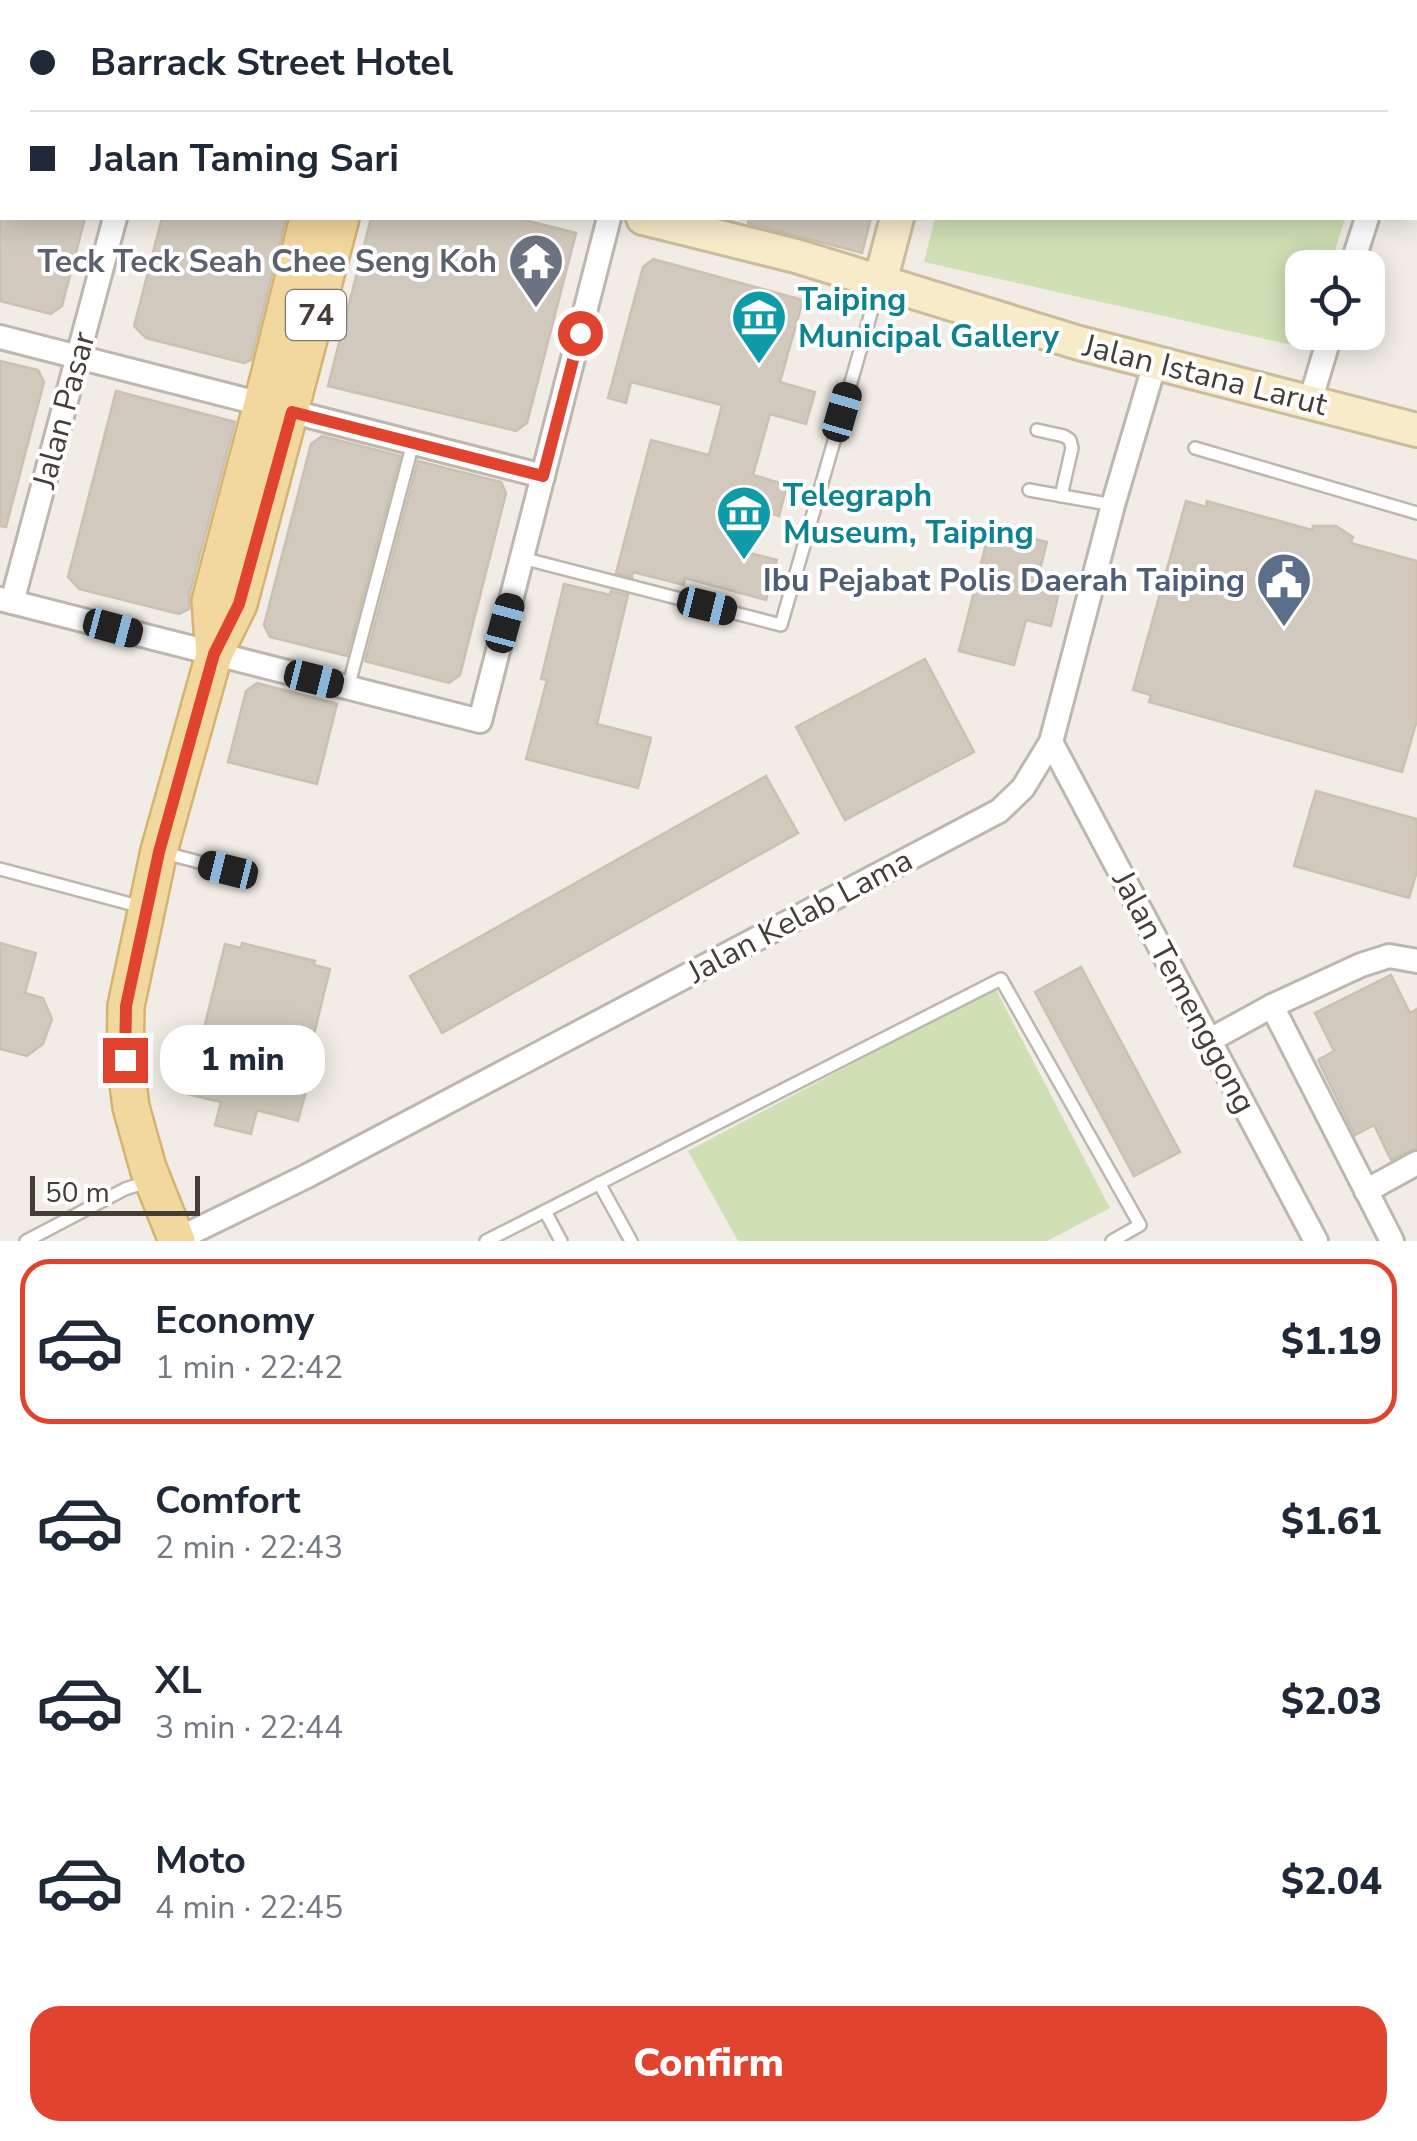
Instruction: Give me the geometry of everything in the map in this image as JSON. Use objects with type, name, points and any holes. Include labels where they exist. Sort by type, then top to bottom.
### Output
[{"type":"main road","name":"74","points":[[214,654],[239,604],[308,220]]},
{"type":"main road","name":"74","points":[[277,408],[340,220]]},
{"type":"main road","name":"Jalan Istana Larut","points":[[650,220],[796,256],[1079,343],[1417,430]]},
{"type":"main road","points":[[880,282],[896,220]]},
{"type":"main road","points":[[176,1241],[138,1138],[125,1060],[126,1006],[159,852],[214,654]]},
{"type":"main road","points":[[148,1241],[156,1218],[156,1187]]},
{"type":"street","name":"Jalan Pasar","points":[[6,600],[114,220]]},
{"type":"street","points":[[6,600],[480,721],[608,220]]},
{"type":"street","points":[[1356,250],[1365,220]]},
{"type":"street","points":[[0,337],[543,476]]},
{"type":"street","points":[[1310,402],[1326,350]]},
{"type":"street","name":"Jalan Kelab Lama","points":[[176,1241],[999,811],[1024,788],[1051,742],[1155,363]]},
{"type":"street","name":"Jalan Temenggong","points":[[1051,742],[1316,1241]]},
{"type":"street","points":[[1210,1040],[1361,965],[1389,956],[1417,962]]},
{"type":"street","points":[[1272,1006],[1392,1241]]},
{"type":"street","points":[[1366,1192],[1417,1163]]},
{"type":"lane","points":[[522,558],[780,625],[880,282]]},
{"type":"lane","points":[[1037,430],[1070,440],[1072,448],[1060,496]]},
{"type":"lane","points":[[348,688],[412,443]]},
{"type":"lane","points":[[1195,448],[1417,513]]},
{"type":"lane","points":[[1029,490],[1113,506]]},
{"type":"lane","points":[[159,852],[228,870]]},
{"type":"lane","points":[[0,869],[146,908]]},
{"type":"lane","points":[[493,1240],[1001,978],[1140,1225],[1112,1241]]},
{"type":"lane","points":[[599,1183],[631,1241]]},
{"type":"lane","points":[[26,1241],[125,1188],[156,1187]]},
{"type":"lane","points":[[545,1211],[561,1241]]},
{"type":"green space","points":[[934,220],[1344,220],[1335,250],[1285,250],[1285,343],[924,262]]},
{"type":"green space","points":[[995,988],[1110,1208],[1047,1241],[738,1241],[688,1151]]},
{"type":"building","points":[[0,220],[84,220],[62,306],[51,314],[0,301]]},
{"type":"building","points":[[161,220],[286,220],[251,360],[244,363],[146,338],[134,326]]},
{"type":"building","points":[[370,220],[524,220],[576,233],[527,423],[516,431],[328,386]]},
{"type":"building","points":[[749,220],[870,220],[862,253],[748,223]]},
{"type":"building","points":[[653,259],[803,300],[780,382],[815,392],[806,424],[770,414],[753,475],[787,485],[779,516],[761,511],[750,553],[777,560],[766,600],[685,578],[684,585],[633,572],[632,577],[616,573],[651,440],[709,455],[722,405],[631,382],[626,403],[608,398],[643,267]]},
{"type":"building","points":[[0,361],[38,370],[44,382],[6,527],[0,526]]},
{"type":"building","points":[[116,391],[235,422],[189,596],[189,609],[179,614],[79,589],[68,577]]},
{"type":"building","points":[[322,436],[400,456],[347,656],[270,637],[264,625],[311,444]]},
{"type":"building","points":[[418,461],[501,482],[506,493],[460,675],[449,683],[365,661]]},
{"type":"building","name":"Ibu Pejabat Polis Daerah Taiping","points":[[1186,501],[1206,507],[1207,501],[1312,530],[1313,526],[1336,526],[1353,537],[1351,543],[1417,561],[1417,720],[1402,772],[1149,702],[1151,695],[1133,690]]},
{"type":"building","points":[[990,528],[1047,542],[1035,590],[1058,596],[1051,626],[1026,620],[1014,665],[959,651]]},
{"type":"building","points":[[564,584],[610,595],[611,591],[628,595],[597,724],[651,738],[638,788],[526,759],[547,680],[541,679]]},
{"type":"building","points":[[925,659],[974,752],[845,820],[796,727]]},
{"type":"building","points":[[257,683],[337,704],[317,784],[228,762],[246,691]]},
{"type":"building","points":[[766,776],[798,833],[442,1033],[410,976]]},
{"type":"building","points":[[1316,791],[1417,819],[1417,871],[1409,898],[1294,866]]},
{"type":"building","points":[[0,943],[36,953],[25,993],[43,998],[52,1019],[43,1044],[27,1056],[0,1049]]},
{"type":"building","points":[[242,943],[315,961],[314,965],[330,969],[306,1067],[312,1069],[298,1121],[257,1110],[251,1134],[215,1125],[221,1102],[183,1093],[194,1047],[199,1048],[225,944],[241,948]]},
{"type":"building","points":[[1081,967],[1180,1152],[1134,1176],[1035,992]]},
{"type":"building","points":[[1391,975],[1410,1013],[1417,1009],[1417,1148],[1391,1160],[1374,1125],[1355,1135],[1318,1060],[1334,1051],[1315,1013]]},
{"type":"place","name":"Teck Teck Seah Chee Seng Koh","points":[[536,310]]},
{"type":"place","name":"Taiping Municipal Gallery","points":[[759,366]]},
{"type":"place","name":"Telegraph Museum, Taiping","points":[[744,562]]},
{"type":"place","name":"Ibu Pejabat Polis Daerah Taiping","points":[[1284,629]]},
{"type":"route","points":[[125,1060],[126,1006],[159,852],[214,654],[239,604],[292,412],[543,476],[580,333]]}]
